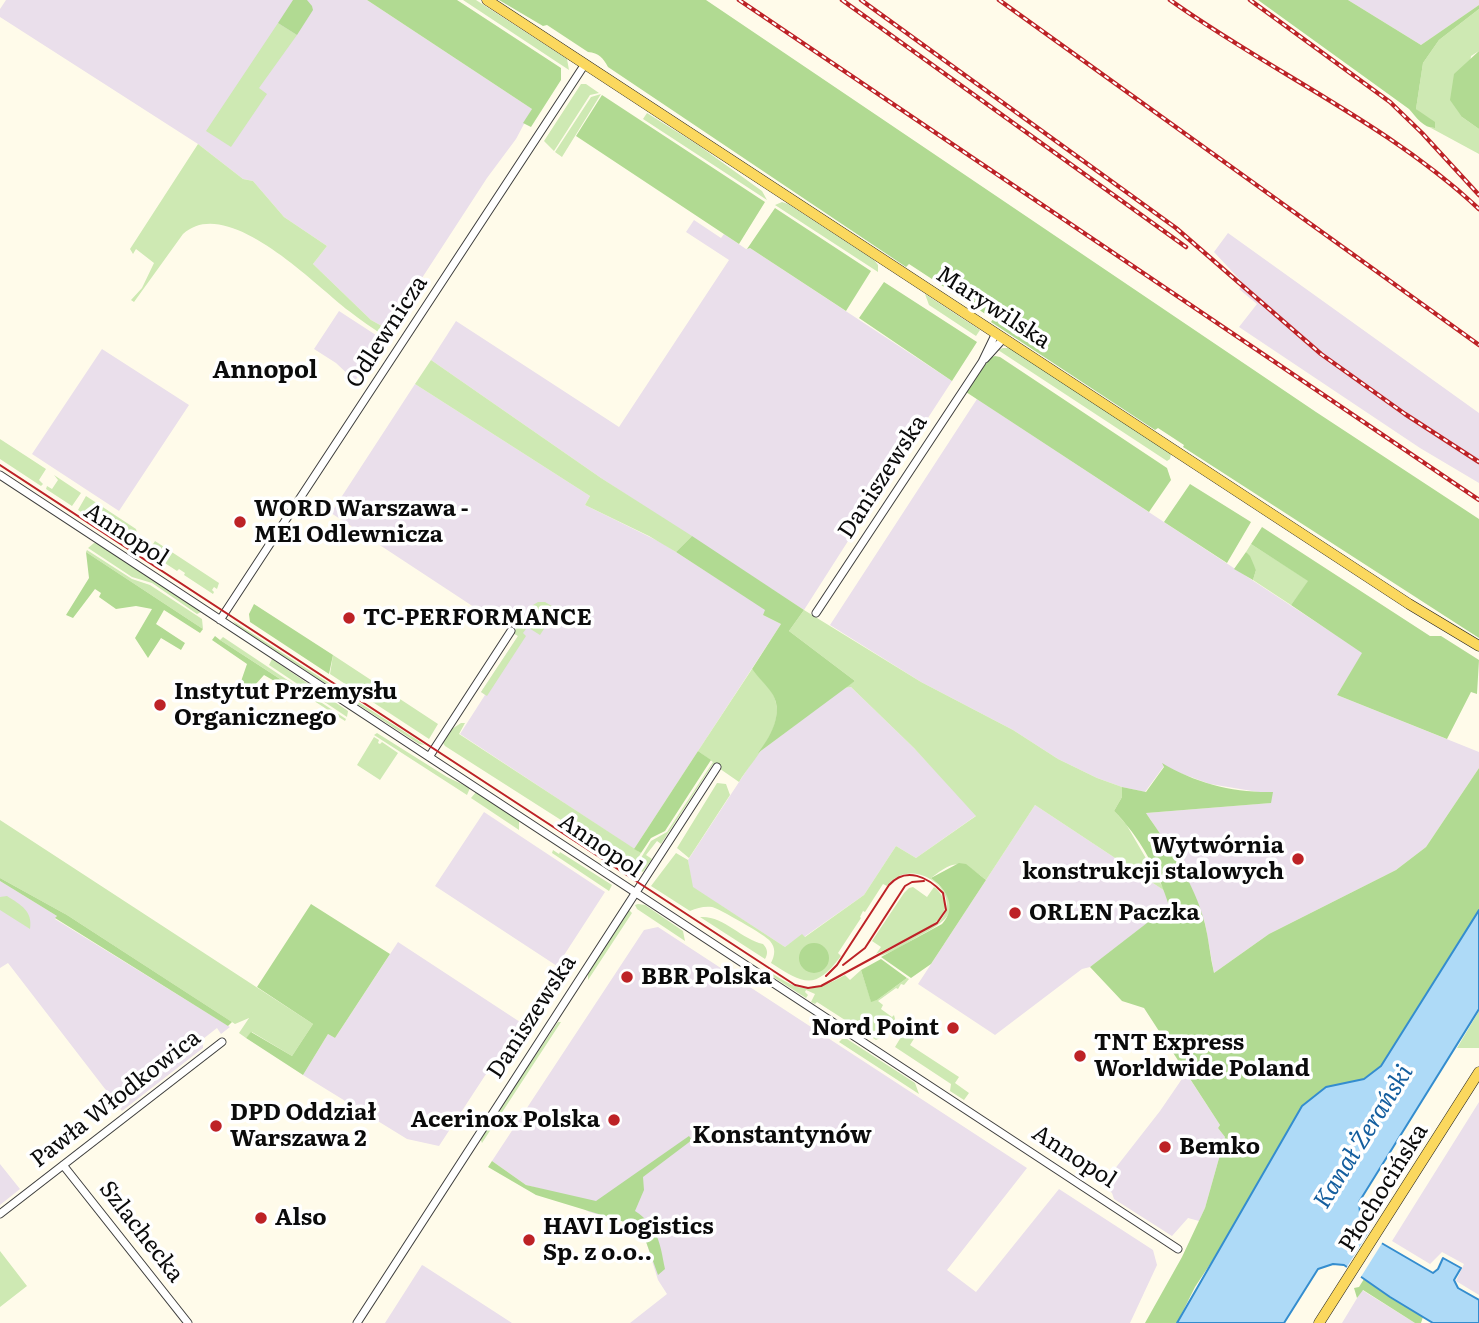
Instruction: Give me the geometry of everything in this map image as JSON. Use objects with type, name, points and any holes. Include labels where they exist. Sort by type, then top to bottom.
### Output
[{"type":"main road","name":"Marywilska","points":[[487,0],[1409,604],[1479,646]]},
{"type":"main road","name":"Płochocińska","points":[[1319,1323],[1479,1072]]},
{"type":"street","name":"Odlewnicza","points":[[220,620],[585,64]]},
{"type":"street","name":"Daniszewska","points":[[816,613],[1000,335]]},
{"type":"street","name":"Annopol","points":[[0,475],[1178,1249]]},
{"type":"street","points":[[429,757],[510,631]]},
{"type":"street","name":"Daniszewska","points":[[357,1323],[717,767]]},
{"type":"street","name":"Pawła Włodkowica","points":[[0,1214],[222,1042]]},
{"type":"street","name":"Szlachecka","points":[[63,1165],[188,1323]]},
{"type":"shaded area","points":[[6,0],[367,0],[532,109],[516,139],[487,178],[422,278],[417,276],[409,289],[414,292],[389,330],[371,320],[313,264],[327,246],[284,217],[253,181],[243,179],[198,144],[0,17],[0,9]]},
{"type":"shaded area","points":[[1348,0],[1479,0],[1479,5],[1421,45]]},
{"type":"shaded area","points":[[694,220],[721,238],[724,234],[746,249],[750,248],[952,381],[896,467],[889,468],[886,472],[889,474],[888,479],[864,516],[856,519],[857,527],[804,610],[601,478],[431,360],[456,321],[619,427],[729,260],[686,232]]},
{"type":"shaded area","points":[[1228,233],[1479,413],[1479,483],[1420,448],[1239,327],[1257,304],[1239,289],[1243,284],[1214,252]]},
{"type":"shaded area","points":[[339,311],[382,339],[355,381],[336,363],[314,349]]},
{"type":"shaded area","points":[[102,349],[189,405],[119,511],[32,454]]},
{"type":"shaded area","points":[[415,384],[590,496],[585,505],[662,543],[766,610],[763,615],[781,624],[634,849],[460,734],[485,695],[481,692],[518,636],[331,513]]},
{"type":"shaded area","points":[[977,399],[1363,653],[1337,695],[1479,752],[1479,768],[1426,847],[1396,870],[1269,934],[1214,973],[1205,923],[1192,889],[1175,856],[1146,813],[1270,803],[1272,792],[1210,784],[1162,764],[1164,766],[1145,792],[1097,778],[921,682],[830,625]]},
{"type":"shaded area","points":[[851,687],[914,748],[977,815],[916,858],[896,846],[864,895],[785,947],[692,887],[688,860],[758,753],[844,688]]},
{"type":"shaded area","points":[[1035,805],[1165,891],[1170,906],[995,1035],[918,984]]},
{"type":"shaded area","points":[[484,812],[605,892],[557,966],[435,886]]},
{"type":"shaded area","points":[[0,881],[57,916],[55,919],[230,1027],[221,1034],[217,1028],[203,1039],[203,1048],[122,1111],[8,963],[0,968]]},
{"type":"shaded area","points":[[658,927],[1027,1168],[947,1270],[976,1292],[1059,1189],[1153,1250],[1157,1265],[1130,1323],[630,1323],[667,1294],[658,1280],[645,1238],[628,1223],[589,1212],[560,1194],[526,1185],[492,1161],[644,930]]},
{"type":"shaded area","points":[[398,942],[520,1022],[439,1146],[407,1139],[303,1075],[328,1034],[335,1038]]},
{"type":"shaded area","points":[[1186,1073],[1225,1137],[1199,1221],[1188,1218],[1172,1236],[1114,1199],[1103,1184]]},
{"type":"shaded area","points":[[1479,1102],[1479,1295],[1456,1281],[1464,1264],[1442,1252],[1430,1264],[1392,1241]]},
{"type":"shaded area","points":[[0,1164],[20,1189],[0,1205]]},
{"type":"shaded area","points":[[422,1265],[424,1266],[512,1323],[385,1323]]},
{"type":"shaded area","points":[[1362,1290],[1415,1323],[1342,1323]]},
{"type":"green space","points":[[293,0],[307,0],[313,10],[297,35],[278,23]]},
{"type":"green space","points":[[367,0],[457,0],[561,68],[561,80],[531,127],[523,123],[532,109]]},
{"type":"green space","points":[[463,0],[476,0],[567,59],[569,70]]},
{"type":"green space","points":[[499,0],[706,0],[1479,519],[1479,638],[1183,447],[1184,445],[1158,428],[1155,430],[991,322],[993,319],[909,264],[906,267],[608,67],[598,55],[588,52],[547,25],[543,26]]},
{"type":"green space","points":[[1258,0],[1348,0],[1421,45],[1479,5],[1479,9],[1439,40],[1423,63],[1416,109],[1435,122],[1435,128],[1431,128],[1417,119],[1409,109]]},
{"type":"green space","points":[[1479,9],[1479,51],[1471,56],[1462,117],[1479,129],[1479,154],[1431,128],[1435,128],[1416,109],[1423,63],[1439,40]]},
{"type":"green space","points":[[278,23],[297,35],[259,88],[267,94],[231,147],[206,131]]},
{"type":"green space","points":[[1479,51],[1479,129],[1462,117],[1450,100],[1454,74]]},
{"type":"green space","points":[[581,84],[586,84],[599,93],[590,95],[554,151],[544,141]]},
{"type":"green space","points":[[601,94],[562,157],[555,152],[591,97]]},
{"type":"green space","points":[[602,95],[765,202],[739,244],[576,136]]},
{"type":"green space","points":[[647,113],[698,145],[762,191],[767,200],[643,119]]},
{"type":"green space","points":[[198,144],[243,179],[253,181],[284,217],[327,246],[313,264],[371,320],[389,330],[384,336],[270,247],[246,233],[223,225],[201,224],[183,234],[134,302],[131,300],[142,288],[154,263],[136,249],[133,254],[130,249]]},
{"type":"green space","points":[[782,202],[874,260],[878,265],[878,272],[775,205]]},
{"type":"green space","points":[[775,208],[871,271],[846,311],[750,248],[747,249]]},
{"type":"green space","points":[[884,282],[977,342],[952,381],[859,318]]},
{"type":"green space","points":[[925,294],[980,330],[976,336],[929,305]]},
{"type":"green space","points":[[1010,348],[1171,454],[1170,459],[1167,461],[998,350]]},
{"type":"green space","points":[[995,356],[1167,468],[1171,480],[1149,512],[966,392],[990,358]]},
{"type":"green space","points":[[431,360],[601,478],[692,536],[676,552],[585,505],[590,496],[415,384]]},
{"type":"green space","points":[[0,439],[46,469],[39,480],[43,484],[41,486],[0,459]]},
{"type":"green space","points":[[54,475],[81,493],[72,506],[46,489],[47,486],[52,489],[58,480]]},
{"type":"green space","points":[[1190,484],[1251,522],[1227,563],[1164,522]]},
{"type":"green space","points":[[86,496],[136,529],[142,552],[78,510]]},
{"type":"green space","points":[[1262,527],[1430,636],[1441,636],[1479,660],[1477,694],[1471,692],[1447,739],[1337,695],[1362,653],[1291,605],[1308,581],[1251,544]]},
{"type":"green space","points":[[692,536],[804,610],[789,631],[855,681],[758,753],[774,726],[777,710],[773,695],[752,669],[781,624],[763,615],[765,610],[676,552]]},
{"type":"green space","points":[[155,541],[219,583],[217,589],[214,587],[212,590],[213,594],[179,569],[177,571],[148,552]]},
{"type":"green space","points":[[94,543],[201,612],[197,614],[152,583],[132,577],[88,548]]},
{"type":"green space","points":[[1251,544],[1309,581],[1291,605],[1253,580],[1256,570],[1246,552]]},
{"type":"green space","points":[[87,550],[132,579],[150,585],[202,619],[203,629],[86,552]]},
{"type":"green space","points":[[86,552],[203,629],[200,633],[164,610],[156,624],[185,643],[181,650],[161,638],[148,658],[135,638],[152,609],[136,606],[116,609],[99,597],[101,593],[95,589],[73,618],[66,615],[89,578]]},
{"type":"green space","points":[[1246,552],[1256,570],[1253,580],[1234,569]]},
{"type":"green space","points":[[538,602],[545,602],[557,609],[540,635],[521,623]]},
{"type":"green space","points":[[254,604],[333,655],[329,674],[250,622],[249,614]]},
{"type":"green space","points":[[804,610],[921,682],[1013,730],[1058,759],[1122,787],[1122,797],[1114,811],[1126,824],[1165,891],[1035,805],[986,880],[959,864],[947,867],[931,878],[934,881],[923,875],[910,874],[898,877],[887,886],[883,884],[838,953],[841,956],[824,975],[809,981],[792,976],[771,963],[774,952],[772,944],[752,928],[712,907],[690,911],[651,886],[676,853],[688,860],[693,887],[785,947],[802,934],[805,937],[864,895],[896,846],[916,858],[976,816],[914,748],[851,687],[844,688],[855,681],[789,631]]},
{"type":"green space","points":[[233,621],[425,745],[419,744]]},
{"type":"green space","points":[[519,624],[526,629],[523,633],[526,636],[487,696],[481,692],[518,636],[513,633]]},
{"type":"green space","points":[[215,636],[297,690],[295,693],[264,675],[246,695],[238,690],[247,664],[212,640]]},
{"type":"green space","points":[[223,637],[346,719],[345,721],[220,640]]},
{"type":"green space","points":[[333,655],[438,724],[429,739],[330,674]]},
{"type":"green space","points":[[272,659],[348,711],[347,717],[269,665]]},
{"type":"green space","points":[[752,669],[775,699],[776,721],[766,743],[739,782],[713,764],[661,844],[657,841],[646,855],[652,859],[643,872],[635,868],[651,841],[667,832],[713,762],[698,751]]},
{"type":"green space","points":[[465,723],[459,734],[641,853],[633,866],[445,746],[443,743],[452,729]]},
{"type":"green space","points":[[377,733],[447,777],[470,788],[467,795],[374,735]]},
{"type":"green space","points":[[374,737],[379,740],[378,743],[382,742],[398,753],[380,780],[357,765]]},
{"type":"green space","points":[[698,751],[711,760],[665,831],[651,838],[641,853],[634,849]]},
{"type":"green space","points":[[1162,763],[1215,785],[1244,791],[1273,792],[1271,803],[1146,813],[1195,894],[1205,924],[1214,973],[1269,934],[1396,870],[1426,847],[1479,768],[1479,910],[1381,1066],[1364,1079],[1326,1087],[1195,1287],[1177,1323],[1145,1323],[1182,1257],[1205,1208],[1225,1137],[1218,1128],[1220,1125],[1144,1008],[1122,1001],[1090,967],[1169,906],[1147,855],[1114,811],[1122,797],[1122,787],[1146,792],[1164,767]]},
{"type":"green space","points":[[717,783],[726,784],[730,795],[689,858],[677,848]]},
{"type":"green space","points":[[476,792],[519,820],[519,830],[471,798]]},
{"type":"green space","points":[[0,820],[313,1024],[292,1056],[252,1032],[246,1038],[239,1033],[249,1018],[235,1024],[67,915],[0,878]]},
{"type":"green space","points":[[553,850],[612,885],[609,891],[552,853]]},
{"type":"green space","points":[[959,863],[966,864],[986,880],[931,964],[911,978],[881,957],[942,924],[947,918],[950,905],[948,899],[941,887],[931,878]]},
{"type":"green space","points":[[0,878],[67,915],[232,1022],[228,1026],[55,918],[57,916],[0,881]]},
{"type":"green space","points":[[934,881],[942,889],[949,898],[949,914],[936,926],[897,949],[879,956],[937,924],[945,913],[947,901]]},
{"type":"green space","points":[[913,887],[927,897],[934,887],[940,893],[945,909],[941,917],[911,937],[876,954],[881,947],[872,941],[904,893]]},
{"type":"green space","points":[[7,896],[28,913],[30,929],[0,910],[0,897]]},
{"type":"green space","points":[[311,904],[390,954],[335,1038],[328,1034],[303,1075],[246,1038],[251,1032],[292,1056],[313,1024],[257,987]]},
{"type":"green space","points":[[635,905],[645,905],[683,931],[685,941],[637,909]]},
{"type":"green space","points":[[629,910],[632,913],[588,980],[588,973]]},
{"type":"green space","points":[[700,917],[724,923],[763,944],[767,952],[765,959]]},
{"type":"green space","points":[[814,943],[825,947],[829,958],[825,969],[814,973],[803,969],[799,958],[803,947]]},
{"type":"green space","points":[[881,959],[907,978],[871,1002],[861,970]]},
{"type":"green space","points":[[767,970],[797,987],[813,988],[845,975],[850,980],[861,970],[871,1001],[877,1000],[909,979],[878,1001],[883,1005],[881,1009],[892,1017],[894,1015],[895,1019],[882,1037],[876,1040],[817,1002],[811,1002],[815,994],[806,990],[806,998],[767,973]]},
{"type":"green space","points":[[1479,1011],[1479,1048],[1457,1048]]},
{"type":"green space","points":[[558,1022],[561,1022],[482,1143],[480,1138]]},
{"type":"green space","points":[[907,1027],[917,1034],[910,1045],[959,1077],[955,1083],[969,1093],[964,1100],[950,1091],[951,1084],[895,1047]]},
{"type":"green space","points":[[847,1039],[915,1083],[919,1094],[839,1042]]},
{"type":"green space","points":[[689,1136],[692,1140],[643,1177],[644,1190],[635,1211],[649,1223],[659,1243],[665,1269],[658,1275],[645,1239],[628,1223],[536,1195],[488,1167],[492,1161],[526,1185],[596,1201]]},
{"type":"green space","points":[[0,1251],[27,1286],[0,1307]]},
{"type":"green space","points":[[1364,1279],[1423,1317],[1421,1323],[1415,1323],[1363,1290],[1357,1298],[1354,1288],[1359,1287]]},
{"type":"water","name":"Kanał Żerański","points":[[1479,910],[1479,1009],[1359,1202],[1361,1224],[1378,1241],[1433,1273],[1443,1258],[1461,1268],[1454,1280],[1458,1288],[1479,1300],[1479,1323],[1433,1323],[1344,1265],[1333,1264],[1318,1269],[1284,1323],[1177,1323],[1302,1106],[1326,1087],[1364,1079],[1381,1066]]},
{"type":"pier","points":[[1371,1229],[1384,1240],[1359,1280],[1345,1270]]},
{"type":"tram line","points":[[0,465],[795,985],[808,988],[821,986],[937,923],[946,910],[943,893],[924,878],[910,875],[896,879],[889,885],[837,965],[826,976]]},
{"type":"tram line","points":[[843,965],[865,948],[905,886],[924,881]]},
{"type":"railway","points":[[739,0],[1479,500]]},
{"type":"railway","points":[[842,0],[1186,247]]},
{"type":"railway","points":[[861,0],[1176,228],[1321,354],[1405,414],[1479,462]]},
{"type":"railway","points":[[999,0],[1479,345]]},
{"type":"railway","points":[[1170,0],[1407,151],[1479,209]]},
{"type":"railway","points":[[1250,0],[1390,102],[1479,195]]},
{"type":"place","name":"WORD Warszawa - ME1 Odlewnicza","points":[[240,522]]},
{"type":"place","name":"TC-PERFORMANCE","points":[[349,618]]},
{"type":"place","name":"Instytut Przemysłu Organicznego","points":[[160,705]]},
{"type":"place","name":"Wytwórnia konstrukcji stalowych","points":[[1298,859]]},
{"type":"place","name":"ORLEN Paczka","points":[[1015,913]]},
{"type":"place","name":"BBR Polska","points":[[627,977]]},
{"type":"place","name":"Nord Point","points":[[953,1028]]},
{"type":"place","name":"TNT Express Worldwide Poland","points":[[1080,1056]]},
{"type":"place","name":"Acerinox Polska","points":[[614,1120]]},
{"type":"place","name":"DPD Oddział Warszawa 2","points":[[216,1126]]},
{"type":"place","name":"Bemko","points":[[1165,1147]]},
{"type":"place","name":"Also","points":[[261,1218]]},
{"type":"place","name":"HAVI Logistics Sp. z o.o..","points":[[529,1240]]},
{"type":"district","name":"Annopol","points":[[265,371]]},
{"type":"district","name":"Konstantynów","points":[[782,1136]]}]
